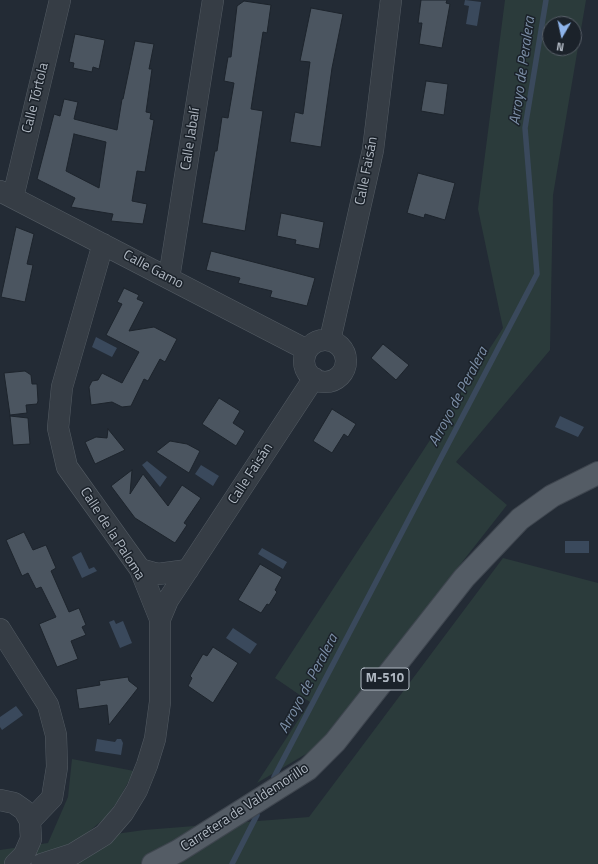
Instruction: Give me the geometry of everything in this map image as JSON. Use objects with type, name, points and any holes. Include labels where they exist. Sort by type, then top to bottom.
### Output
[{"type":"main road","name":"Carretera de Valdemorillo","points":[[153,864],[191,843],[308,769],[335,742],[464,578],[520,519],[552,496],[598,473]]},
{"type":"street","name":"Calle Tórtola","points":[[6,194],[60,0]]},
{"type":"street","name":"Calle Jabalí","points":[[169,278],[213,0]]},
{"type":"street","name":"Calle Faisán","points":[[330,340],[372,150],[391,0]]},
{"type":"street","name":"Calle Gamo","points":[[6,194],[307,350]]},
{"type":"street","name":"Calle de la Paloma","points":[[0,800],[14,803],[24,810],[39,852],[49,862],[73,854],[104,835],[124,812],[137,790],[147,766],[155,739],[160,702],[160,619],[140,569],[67,467],[58,428],[62,387],[103,244]]},
{"type":"street","points":[[321,340],[330,340],[338,344],[344,352],[346,360],[344,369],[339,376],[331,380],[323,381],[314,378],[308,373],[304,358],[307,350],[313,344],[321,340]]},
{"type":"street","name":"Calle Faisán","points":[[160,619],[168,600],[314,378]]},
{"type":"street","points":[[140,569],[158,574],[188,570]]},
{"type":"street","points":[[0,629],[48,705],[56,735],[57,767],[52,798],[31,830],[24,855],[15,864]]},
{"type":"shaded area","points":[[505,0],[586,0],[582,24],[582,16],[542,16],[542,56],[577,56],[553,195],[550,350],[456,462],[507,505],[316,748],[257,783],[310,702],[275,678],[503,328],[478,209]]},
{"type":"shaded area","points":[[503,558],[598,583],[598,864],[0,864],[0,850],[48,843],[68,797],[72,759],[134,771],[118,801],[105,818],[80,839],[144,830],[309,817]]},
{"type":"water","points":[[465,0],[481,2],[477,26],[466,24],[469,6],[464,5]]},
{"type":"water","points":[[96,337],[117,348],[112,357],[92,347]]},
{"type":"water","points":[[560,416],[584,427],[578,437],[555,427]]},
{"type":"water","points":[[147,461],[167,477],[160,487],[142,465]]},
{"type":"water","points":[[201,465],[219,476],[213,486],[195,474]]},
{"type":"water","points":[[565,541],[589,541],[589,553],[565,553]]},
{"type":"water","points":[[262,548],[287,562],[283,569],[258,554]]},
{"type":"water","points":[[81,552],[89,569],[94,567],[97,571],[82,578],[72,557]]},
{"type":"water","points":[[114,620],[116,624],[123,621],[132,643],[120,648],[109,622]]},
{"type":"water","points":[[233,628],[257,644],[250,654],[226,638]]},
{"type":"water","points":[[16,706],[23,715],[2,730],[0,727],[0,717]]},
{"type":"water","points":[[97,739],[115,742],[117,739],[121,739],[123,743],[121,755],[95,751]]},
{"type":"building","points":[[421,0],[447,0],[446,3],[450,4],[442,48],[419,44],[422,23],[418,23]]},
{"type":"building","points":[[244,1],[271,5],[267,33],[263,32],[251,109],[263,111],[245,231],[202,223],[215,151],[217,151],[222,117],[228,118],[234,83],[224,81],[228,57],[231,57],[237,6]]},
{"type":"building","points":[[311,8],[343,14],[332,68],[321,147],[290,142],[295,112],[303,114],[310,62],[300,61]]},
{"type":"building","points":[[75,34],[105,40],[99,69],[93,67],[92,72],[73,68],[74,63],[69,62]]},
{"type":"building","points":[[135,41],[154,44],[149,69],[152,69],[146,112],[151,113],[150,119],[154,120],[145,172],[137,171],[132,201],[147,204],[143,224],[111,221],[113,214],[71,207],[75,198],[37,179],[54,114],[60,116],[64,99],[78,102],[74,119],[117,130]],"holes":[[[74,134],[106,142],[99,188],[66,171]]]},
{"type":"building","points":[[426,81],[448,84],[444,115],[421,111]]},
{"type":"building","points":[[418,173],[455,183],[445,220],[425,214],[424,218],[407,213]]},
{"type":"building","points":[[281,213],[324,222],[319,249],[295,244],[296,240],[277,236]]},
{"type":"building","points":[[16,227],[34,234],[27,264],[33,265],[25,302],[1,297]]},
{"type":"building","points":[[211,251],[315,278],[307,306],[270,297],[272,291],[238,283],[240,278],[206,270]]},
{"type":"building","points":[[124,288],[139,295],[137,299],[144,302],[129,331],[154,327],[177,339],[165,362],[160,359],[148,381],[144,379],[131,406],[122,407],[112,402],[91,405],[89,387],[92,381],[98,380],[102,373],[122,383],[139,352],[106,335],[122,304],[117,302]]},
{"type":"building","points":[[383,344],[409,365],[396,380],[371,358]]},
{"type":"building","points":[[25,371],[31,375],[32,384],[37,384],[37,404],[26,405],[27,413],[10,415],[4,373]]},
{"type":"building","points":[[219,398],[240,411],[233,423],[245,431],[236,446],[202,424]]},
{"type":"building","points":[[332,409],[356,424],[348,437],[344,434],[332,453],[313,441]]},
{"type":"building","points":[[10,416],[28,418],[30,444],[13,445]]},
{"type":"building","points":[[108,429],[125,450],[95,464],[85,442],[96,437],[107,438]]},
{"type":"building","points":[[170,441],[187,444],[200,451],[189,473],[156,452]]},
{"type":"building","points":[[132,470],[130,494],[143,474],[168,506],[182,485],[201,498],[184,523],[187,525],[175,543],[135,518],[111,486]]},
{"type":"building","points":[[24,532],[33,550],[46,545],[56,568],[51,571],[69,612],[79,608],[86,625],[82,627],[86,635],[71,641],[78,659],[57,667],[39,624],[56,617],[41,587],[36,589],[28,573],[22,576],[6,540]]},
{"type":"building","points":[[260,564],[282,577],[275,590],[277,592],[269,605],[267,604],[261,613],[238,600]]},
{"type":"building","points":[[213,647],[238,663],[213,703],[188,686],[192,678],[190,676],[203,654],[207,656]]},
{"type":"building","points":[[128,677],[129,681],[138,688],[109,725],[107,705],[79,709],[76,689],[100,685],[99,681]]},
{"type":"waterway","name":"Arroyo de Peralera","points":[[274,777],[537,274],[525,128],[546,0]]},
{"type":"waterway","points":[[232,864],[257,815]]}]
